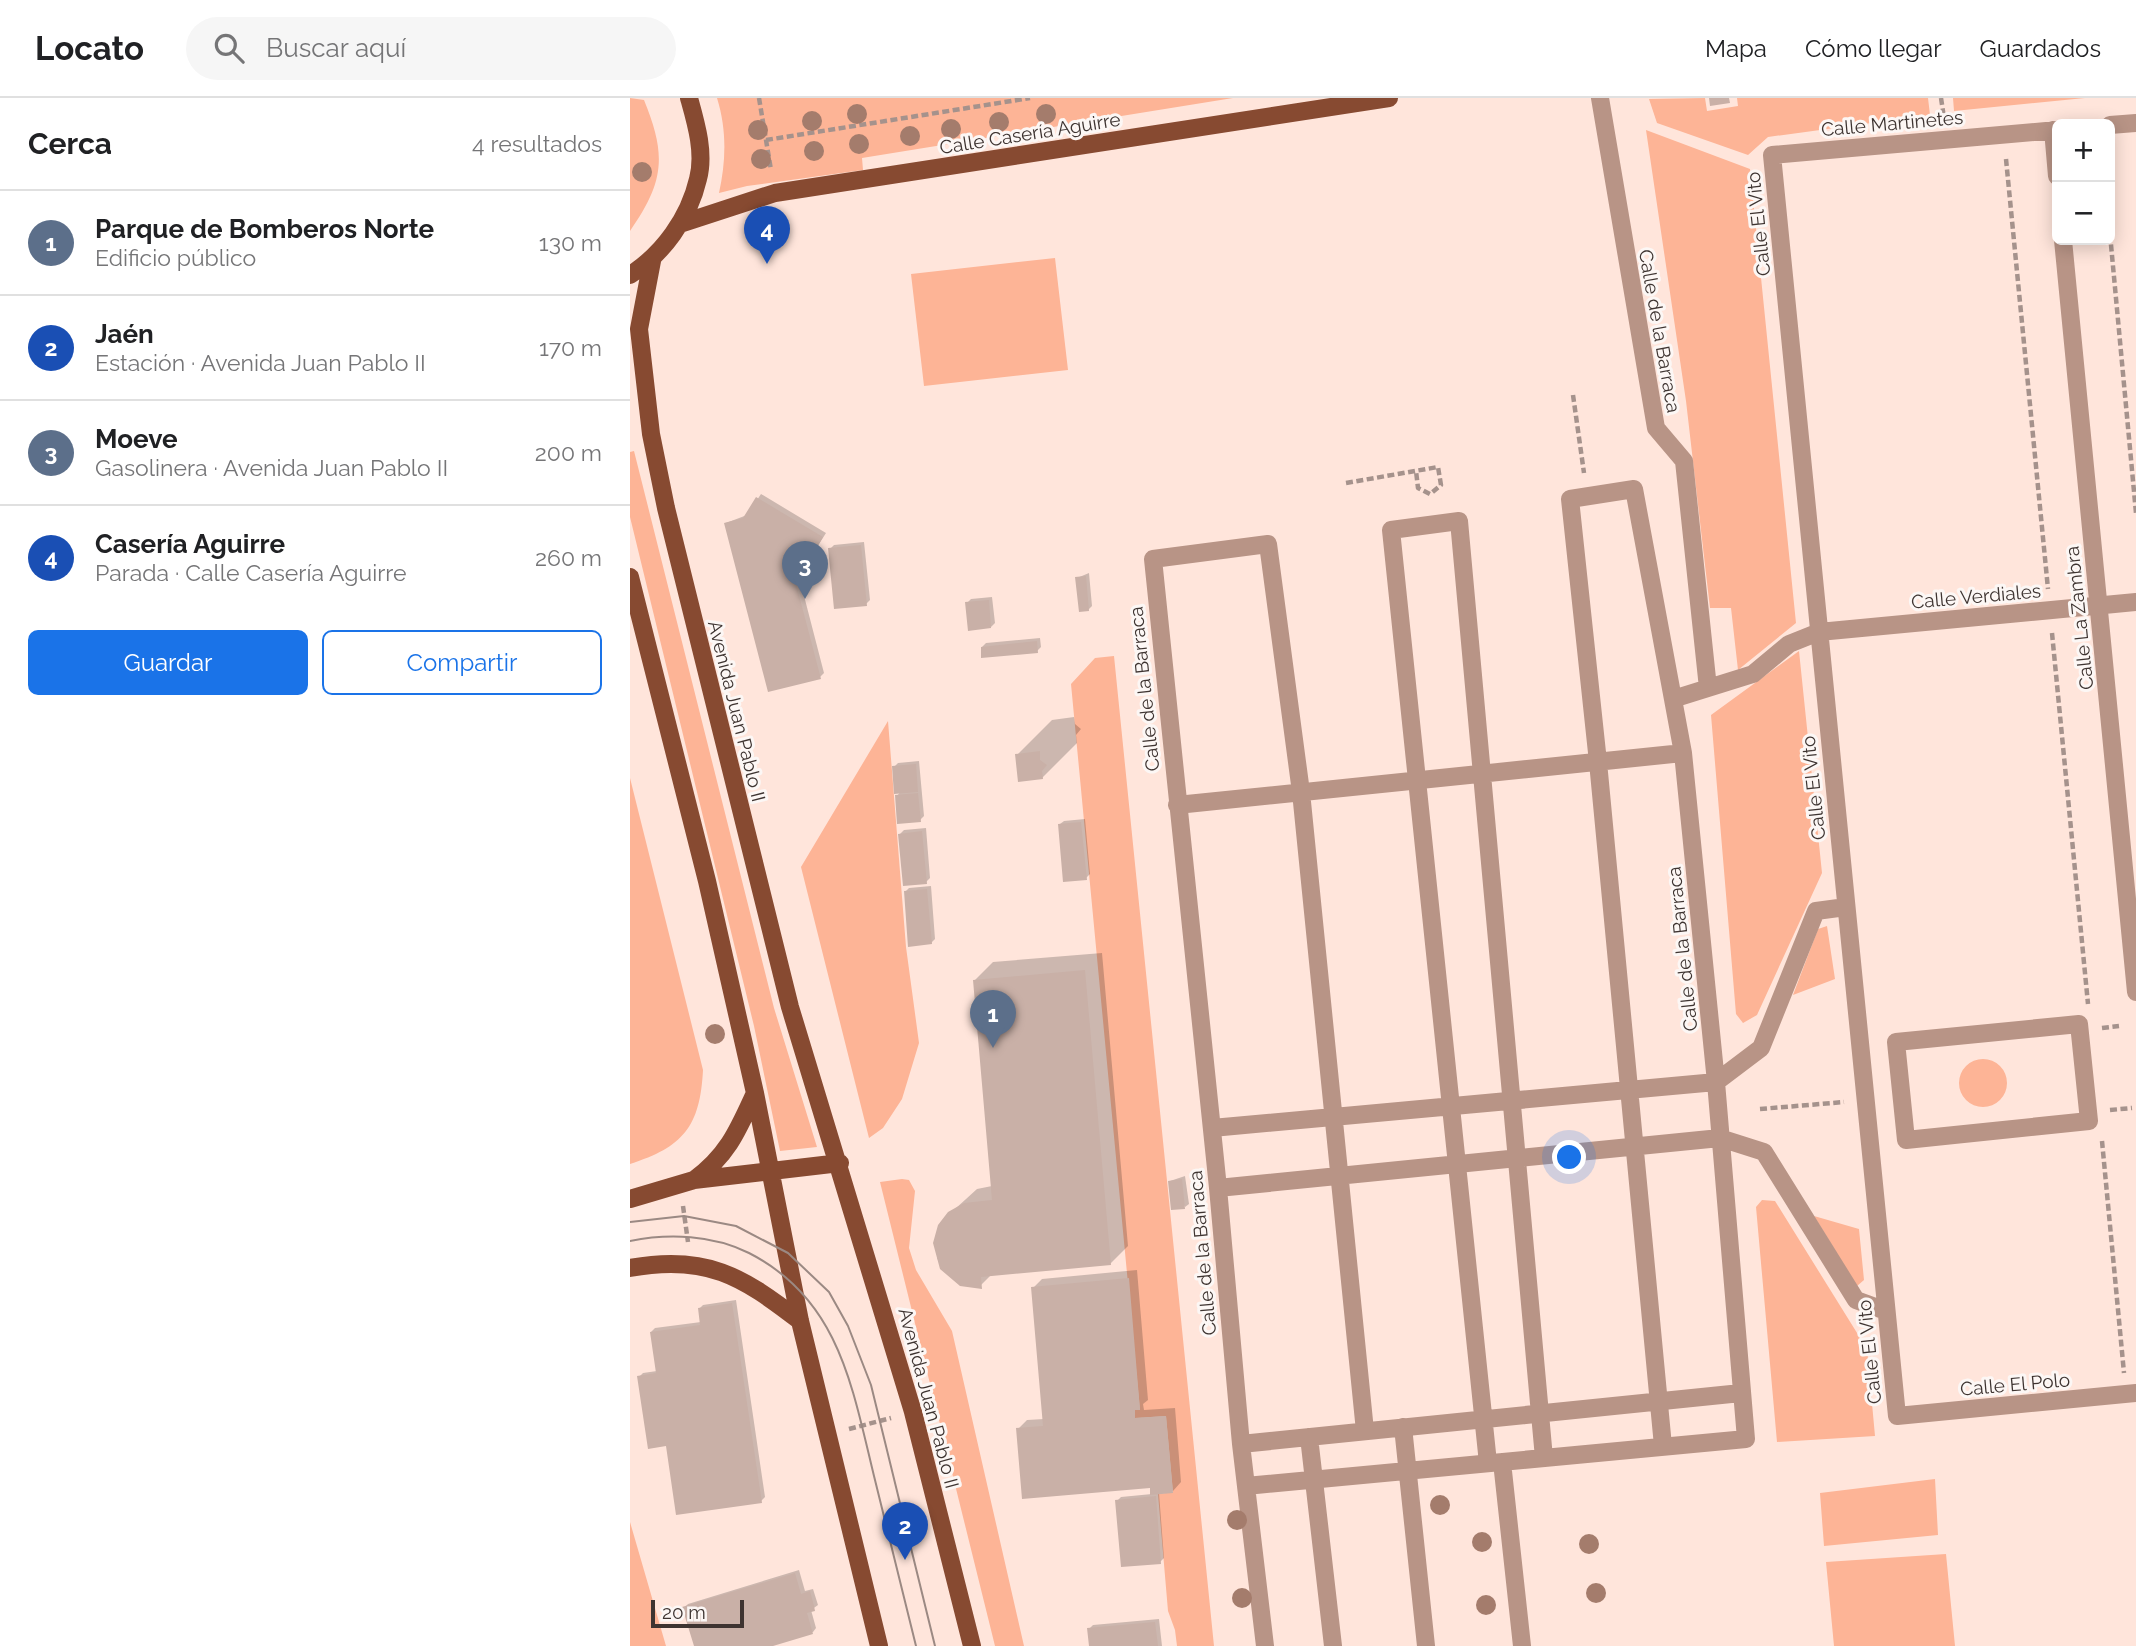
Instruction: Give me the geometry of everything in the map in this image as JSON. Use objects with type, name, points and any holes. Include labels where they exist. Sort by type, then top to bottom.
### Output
[{"type":"main road","points":[[630,275],[652,261],[680,224],[699,178],[699,132],[689,98]]},
{"type":"main road","name":"Calle Casería Aguirre","points":[[680,224],[775,193],[1389,98]]},
{"type":"main road","name":"Avenida Juan Pablo II","points":[[652,261],[639,329],[651,434],[666,508],[790,1007],[840,1163],[913,1412],[972,1646]]},
{"type":"main road","points":[[630,577],[707,881],[755,1093],[800,1321],[879,1646]]},
{"type":"main road","points":[[694,1180],[717,1163],[755,1093]]},
{"type":"main road","points":[[630,1199],[694,1180],[840,1163]]},
{"type":"main road","points":[[630,1268],[654,1263],[692,1264],[726,1272],[754,1285],[800,1321]]},
{"type":"street","name":"Calle de la Barraca","points":[[1600,98],[1656,428],[1684,461],[1709,688]]},
{"type":"street","points":[[2115,125],[2136,123]]},
{"type":"street","name":"Calle Martinetes","points":[[1772,155],[2052,130]]},
{"type":"street","name":"Calle El Vito","points":[[1772,155],[1897,1416]]},
{"type":"street","name":"Calle La Zambra","points":[[2063,245],[2136,992]]},
{"type":"street","name":"Calle de la Barraca","points":[[1598,762],[1570,499],[1634,489],[1683,753],[1716,1082],[1746,1439],[1663,1446]]},
{"type":"street","points":[[1522,1646],[1495,1462],[1483,1419],[1459,1164],[1391,530],[1459,521],[1544,1458]]},
{"type":"street","name":"Calle de la Barraca","points":[[1265,1646],[1241,1444],[1218,1188],[1153,559],[1268,544],[1301,792]]},
{"type":"street","name":"Calle Verdiales","points":[[1673,699],[1753,674],[1790,644],[1819,632],[2136,602]]},
{"type":"street","points":[[1177,805],[1683,753]]},
{"type":"street","points":[[1246,1486],[1663,1446],[1598,762]]},
{"type":"street","points":[[1301,792],[1366,1431]]},
{"type":"street","points":[[1212,1128],[1716,1082],[1761,1048],[1816,911],[1846,906]]},
{"type":"street","points":[[2079,1024],[2089,1121],[1906,1140],[1896,1042],[2079,1024]]},
{"type":"street","points":[[1218,1188],[1720,1138],[1764,1152],[1856,1300],[1886,1311]]},
{"type":"street","name":"Calle El Polo","points":[[1897,1416],[2130,1387]]},
{"type":"street","points":[[1241,1444],[1741,1393]]},
{"type":"street","points":[[1403,1427],[1426,1646]]},
{"type":"street","points":[[1310,1437],[1333,1646]]},
{"type":"path","points":[[759,98],[773,182]]},
{"type":"path","points":[[766,140],[1030,98]]},
{"type":"path","points":[[1941,98],[1943,113]]},
{"type":"path","points":[[2004,135],[2089,1015]]},
{"type":"path","points":[[2111,245],[2136,513]]},
{"type":"path","points":[[1573,395],[1583,463]]},
{"type":"path","points":[[1346,483],[1438,467],[1441,485],[1430,494],[1418,488],[1416,471]]},
{"type":"path","points":[[1760,1109],[1866,1100]]},
{"type":"path","points":[[2100,1111],[2132,1108]]},
{"type":"path","points":[[2102,1138],[2130,1387]]},
{"type":"path","points":[[681,1194],[689,1247]]},
{"type":"path","points":[[839,1431],[899,1416]]},
{"type":"shaded area","points":[[630,98],[644,100],[659,153],[650,198],[630,231]]},
{"type":"shaded area","points":[[717,98],[1233,98],[862,158],[863,170],[747,186],[719,193],[724,146],[723,122]]},
{"type":"shaded area","points":[[1705,98],[1707,111],[1738,106],[1737,98],[1928,98],[1930,115],[1768,137],[1748,155],[1657,123],[1649,99]]},
{"type":"shaded area","points":[[1953,98],[2085,98],[1954,111]]},
{"type":"shaded area","points":[[1646,130],[1750,169],[1796,623],[1738,670],[1731,608],[1710,608],[1686,401]]},
{"type":"shaded area","points":[[1055,258],[1068,370],[924,386],[911,274]]},
{"type":"shaded area","points":[[634,451],[774,1008],[817,1147],[780,1151],[754,1026],[630,517],[630,452]]},
{"type":"shaded area","points":[[1799,651],[1822,873],[1757,1015],[1743,1023],[1736,1014],[1711,715]]},
{"type":"shaded area","points":[[1114,656],[1214,1646],[1177,1646],[1168,1611],[1158,1494],[1173,1492],[1166,1416],[1135,1418],[1135,1410],[1140,1410],[1071,684],[1095,658]]},
{"type":"shaded area","points":[[888,721],[906,947],[919,1043],[902,1099],[883,1128],[869,1138],[801,867]]},
{"type":"shaded area","points":[[630,778],[703,1070],[698,1106],[685,1132],[663,1150],[630,1164]]},
{"type":"shaded area","points":[[1827,926],[1835,979],[1793,995],[1818,929]]},
{"type":"shaded area","points":[[1983,1059],[1992,1060],[2000,1066],[2006,1074],[2006,1092],[2000,1100],[1992,1106],[1983,1107],[1974,1106],[1966,1100],[1960,1092],[1959,1083],[1960,1074],[1966,1066],[1974,1060]]},
{"type":"shaded area","points":[[909,1180],[915,1191],[909,1248],[916,1270],[952,1331],[1024,1646],[995,1646],[880,1182]]},
{"type":"shaded area","points":[[1762,1200],[1775,1201],[1867,1349],[1875,1436],[1777,1442],[1756,1207]]},
{"type":"shaded area","points":[[1814,1216],[1859,1229],[1864,1280],[1857,1286]]},
{"type":"shaded area","points":[[1935,1479],[1938,1535],[1824,1546],[1820,1493]]},
{"type":"shaded area","points":[[630,1522],[666,1646],[630,1646]]},
{"type":"shaded area","points":[[1946,1554],[1955,1646],[1834,1646],[1826,1562]]},
{"type":"building","points":[[1709,98],[1729,98],[1730,103],[1710,106]]},
{"type":"building","points":[[756,497],[823,537],[806,566],[789,557],[821,679],[768,692],[724,523],[743,518]]},
{"type":"building","points":[[861,545],[867,606],[834,609],[828,548]]},
{"type":"building","points":[[1086,576],[1089,611],[1079,612],[1075,577]]},
{"type":"building","points":[[989,600],[991,628],[968,631],[965,602]]},
{"type":"building","points":[[1037,641],[1038,653],[981,658],[981,647]]},
{"type":"building","points":[[1040,751],[1040,760],[1047,765],[1042,771],[1043,779],[1018,782],[1015,754]]},
{"type":"building","points":[[916,764],[918,792],[894,794],[892,766]]},
{"type":"building","points":[[918,793],[921,822],[897,824],[895,795]]},
{"type":"building","points":[[1081,822],[1087,880],[1063,882],[1058,824]]},
{"type":"building","points":[[922,831],[927,884],[903,886],[898,834]]},
{"type":"building","points":[[927,889],[932,944],[908,947],[904,891]]},
{"type":"building","points":[[1085,970],[1111,1265],[981,1277],[982,1289],[960,1286],[940,1269],[933,1243],[938,1225],[948,1212],[964,1203],[992,1200],[973,980]]},
{"type":"building","points":[[1182,1179],[1185,1209],[1171,1210],[1168,1181]]},
{"type":"building","points":[[1129,1278],[1140,1410],[1135,1410],[1135,1418],[1166,1416],[1173,1493],[1150,1495],[1150,1488],[1022,1499],[1016,1428],[1043,1426],[1031,1287]]},
{"type":"building","points":[[732,1303],[762,1503],[676,1515],[666,1446],[648,1449],[637,1376],[656,1373],[650,1332],[700,1325],[698,1308]]},
{"type":"building","points":[[1156,1496],[1161,1564],[1121,1567],[1115,1500]]},
{"type":"building","points":[[795,1573],[801,1594],[810,1591],[815,1611],[807,1613],[813,1634],[773,1646],[694,1646],[682,1607]]},
{"type":"building","points":[[1155,1622],[1158,1646],[1089,1646],[1087,1628]]},
{"type":"tram line","points":[[630,1222],[684,1216],[736,1226],[788,1253],[829,1292],[848,1326],[871,1385],[935,1646]]},
{"type":"tram line","points":[[630,1241],[691,1237],[735,1247],[779,1272],[803,1295],[822,1320],[849,1378],[916,1646]]},
{"type":"place","name":"Casería Aguirre","points":[[767,264]]},
{"type":"place","name":"Moeve","points":[[805,599]]},
{"type":"place","name":"Parque de Bomberos Norte","points":[[993,1048]]},
{"type":"place","name":"Jaén","points":[[905,1560]]}]
